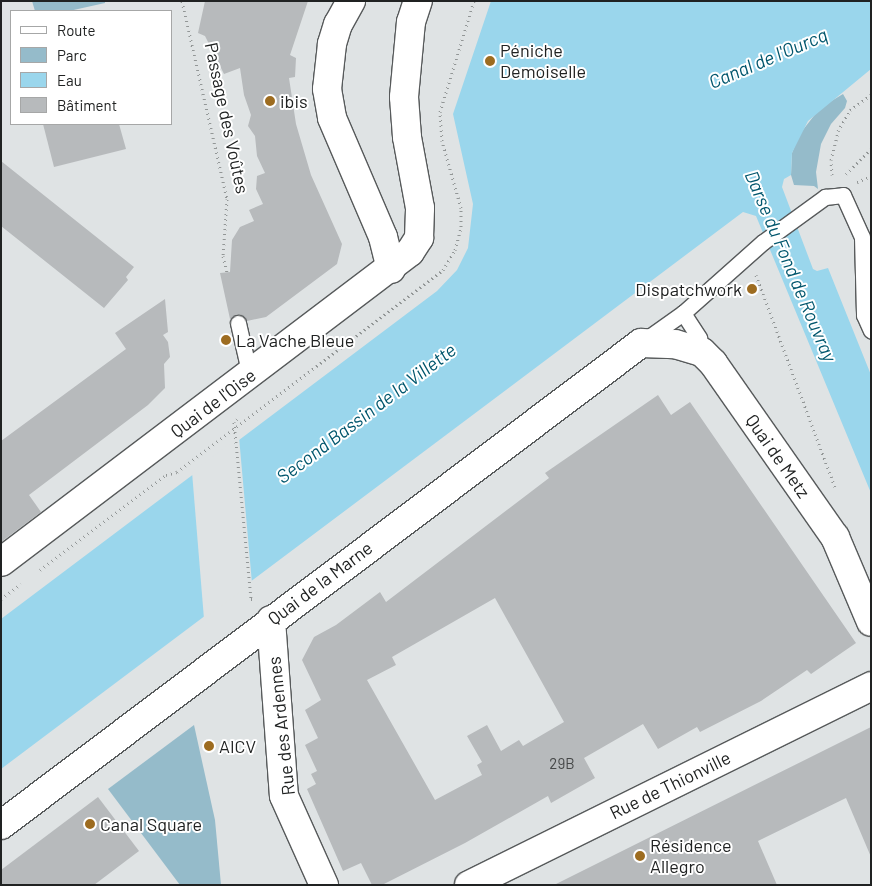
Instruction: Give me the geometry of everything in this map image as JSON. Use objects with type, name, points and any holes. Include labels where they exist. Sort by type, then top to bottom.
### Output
[{"type":"street","points":[[351,1],[338,24],[332,44],[327,89],[332,118],[383,237],[390,269]]},
{"type":"street","name":"Quai de l'Oise","points":[[1,562],[250,376],[410,252],[419,238],[420,208],[406,137],[404,97],[411,22],[418,1]]},
{"type":"street","points":[[641,343],[675,344],[702,352]]},
{"type":"street","name":"Quai de la Marne","points":[[1,825],[641,343]]},
{"type":"street","name":"Quai de Metz","points":[[702,352],[713,363],[836,537],[871,622]]},
{"type":"street","name":"Rue des Ardennes","points":[[271,620],[284,796],[324,885]]},
{"type":"street","name":"Rue de Thionville","points":[[469,885],[871,686]]},
{"type":"lane","points":[[641,343],[683,312],[762,242],[825,196],[843,195],[862,238],[864,315],[871,331]]},
{"type":"lane","points":[[683,312],[699,338],[702,352]]},
{"type":"lane","points":[[238,323],[250,376]]},
{"type":"path","name":"Passage des Voûtes","points":[[182,1],[227,199],[223,256],[227,272]]},
{"type":"path","points":[[825,196],[832,184],[831,160],[838,131],[850,110],[871,95]]},
{"type":"path","points":[[825,196],[871,149]]},
{"type":"path","name":"Quai de Metz","points":[[749,255],[838,492]]},
{"type":"path","points":[[237,419],[234,422],[251,599],[254,599]]},
{"type":"green space","points":[[32,1],[105,1],[105,3],[74,10],[35,10]]},
{"type":"green space","points":[[843,94],[847,101],[845,108],[831,124],[821,144],[816,172],[818,189],[814,186],[794,185],[791,175],[792,153],[799,135],[820,108]]},
{"type":"green space","points":[[194,725],[215,820],[221,885],[180,885],[108,789]]},
{"type":"water","points":[[491,1],[871,1],[871,69],[808,121],[792,153],[791,175],[784,179],[782,187],[813,269],[817,271],[828,268],[871,375],[871,493],[756,216],[743,212],[1,769],[1,619],[437,291],[457,270],[468,248],[473,204],[453,114]]},
{"type":"pier","points":[[239,437],[252,583],[204,619],[192,472]]},
{"type":"building","points":[[205,1],[308,1],[290,55],[296,58],[295,77],[289,78],[296,124],[311,175],[342,244],[337,264],[266,317],[247,321],[240,314],[230,319],[220,273],[230,272],[232,240],[240,227],[254,221],[249,210],[263,204],[256,189],[257,176],[265,173],[257,156],[255,136],[248,126],[251,115],[244,95],[240,68],[224,74],[205,36],[198,33]]},
{"type":"building","points":[[43,125],[119,125],[126,149],[54,167]]},
{"type":"building","points":[[1,161],[134,267],[126,277],[128,280],[104,308],[1,226]]},
{"type":"building","points":[[165,299],[168,332],[163,335],[168,342],[170,357],[164,364],[165,388],[148,405],[29,495],[41,512],[1,542],[1,441],[126,349],[115,333]]},
{"type":"building","points":[[658,395],[671,415],[690,402],[856,643],[811,674],[807,670],[761,701],[700,732],[697,727],[658,749],[643,724],[584,758],[595,778],[551,803],[548,796],[465,843],[382,885],[372,885],[361,863],[343,871],[307,789],[316,784],[311,774],[317,771],[305,745],[318,738],[305,710],[321,700],[302,660],[314,637],[336,625],[380,592],[386,602],[549,478],[545,473]],"holes":[[[495,598],[564,722],[523,746],[519,740],[501,751],[487,725],[467,736],[482,762],[477,765],[482,775],[435,800],[367,680],[396,665],[392,657]]]},
{"type":"building","points":[[871,727],[871,857],[846,798],[758,841],[777,885],[554,885]]},
{"type":"building","name":"Canal Square","points":[[98,797],[139,851],[94,885],[1,885],[1,870]]},
{"type":"place","name":"Péniche Demoiselle","points":[[490,61]]},
{"type":"place","name":"ibis","points":[[270,101]]},
{"type":"place","name":"Dispatchwork","points":[[752,289]]},
{"type":"place","name":"La Vache Bleue","points":[[226,340]]},
{"type":"place","name":"AICV","points":[[209,746]]},
{"type":"place","name":"Canal Square","points":[[90,824]]},
{"type":"place","name":"Résidence Allegro","points":[[640,856]]},
{"type":"water label","name":"Canal de l'Ourcq","points":[[768,58]]},
{"type":"water label","name":"Darse du Fond de Rouvray","points":[[791,266]]},
{"type":"water label","name":"Second Bassin de la Villette","points":[[366,413]]}]
